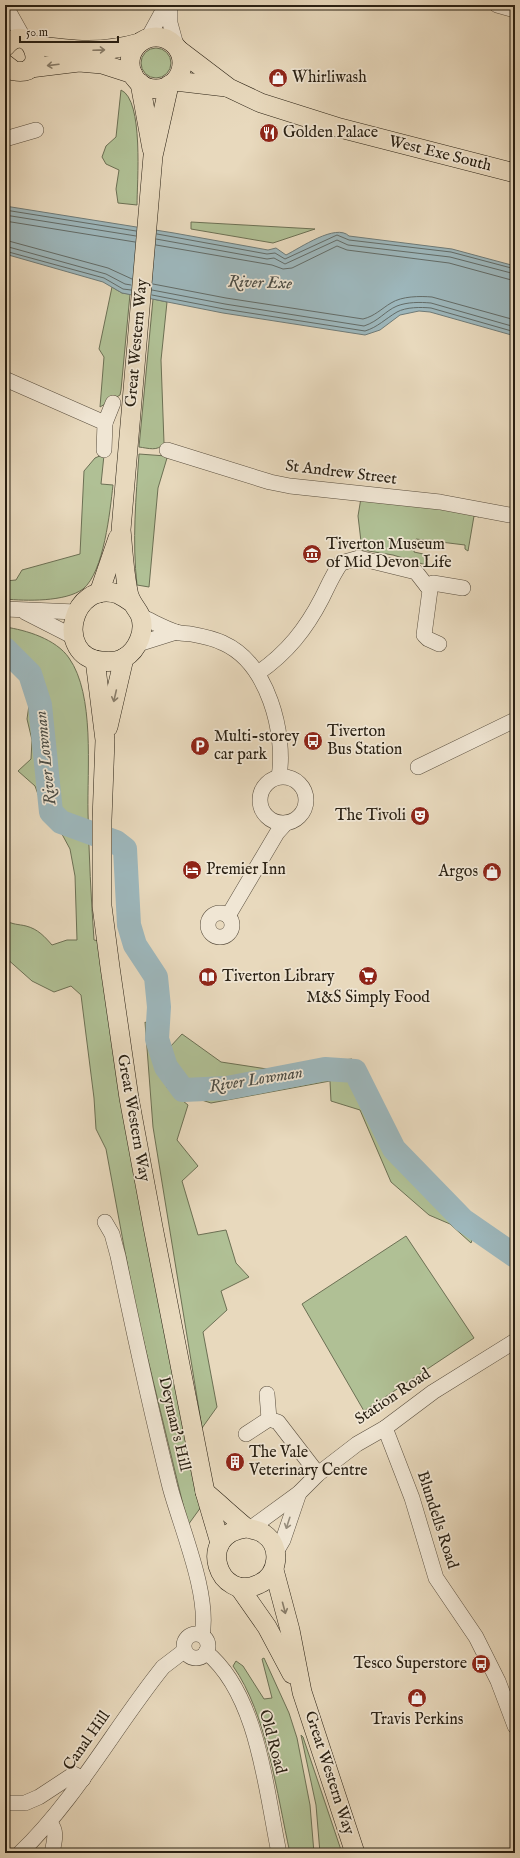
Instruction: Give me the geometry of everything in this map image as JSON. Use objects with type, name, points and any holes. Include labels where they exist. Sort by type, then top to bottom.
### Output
[{"type":"main road","points":[[5,47],[14,40],[80,51],[112,50],[158,37],[168,39],[178,48],[182,66],[172,83],[154,89],[136,78],[102,64],[79,62],[14,69]]},
{"type":"main road","points":[[136,78],[130,63],[133,52],[143,41]]},
{"type":"main road","points":[[14,69],[35,60],[35,49],[28,42]]},
{"type":"main road","name":"West Exe South","points":[[178,48],[229,88]]},
{"type":"main road","name":"Great Western Way","points":[[136,78],[153,156]]},
{"type":"main road","name":"West Exe South","points":[[172,83],[212,84],[229,88],[261,102],[320,122],[515,173]]},
{"type":"main road","name":"Great Western Way","points":[[121,530],[153,156],[172,83]]},
{"type":"main road","points":[[99,593],[110,567],[121,530]]},
{"type":"main road","points":[[121,530],[128,592],[135,609],[142,628],[138,644],[131,653],[124,658],[112,662],[95,660],[84,654],[77,645],[72,625],[76,612],[83,602],[99,593],[118,594],[135,609]]},
{"type":"main road","points":[[105,740],[124,658]]},
{"type":"main road","points":[[95,660],[105,740]]},
{"type":"main road","name":"Great Western Way","points":[[105,740],[101,849],[102,906],[129,1098],[205,1492],[220,1543]]},
{"type":"main road","points":[[205,1492],[249,1528]]},
{"type":"main road","points":[[249,1528],[258,1530],[270,1539],[302,1692],[267,1627],[238,1587],[227,1580],[219,1570],[216,1561],[220,1543],[231,1532],[249,1528]]},
{"type":"main road","points":[[238,1587],[255,1586],[269,1577],[275,1561]]},
{"type":"main road","name":"Great Western Way","points":[[302,1692],[355,1853]]},
{"type":"street","points":[[5,5],[28,42]]},
{"type":"street","points":[[143,41],[166,5]]},
{"type":"street","points":[[170,5],[170,23],[178,48]]},
{"type":"street","points":[[497,5],[515,10]]},
{"type":"street","points":[[5,139],[36,130]]},
{"type":"street","points":[[5,379],[104,423]]},
{"type":"street","points":[[104,450],[104,423],[113,403]]},
{"type":"street","name":"St Andrew Street","points":[[167,450],[270,482],[290,486],[440,502],[515,516]]},
{"type":"street","points":[[258,673],[284,654],[295,641],[322,598],[341,563],[359,558],[416,572],[430,590],[424,635],[428,639],[439,644]]},
{"type":"street","points":[[427,586],[433,583],[463,588]]},
{"type":"street","points":[[5,609],[22,611],[76,612]]},
{"type":"street","points":[[135,609],[176,632],[191,634],[224,643],[248,660],[267,688],[277,729],[281,763],[279,777]]},
{"type":"street","points":[[22,611],[74,637]]},
{"type":"street","points":[[138,644],[176,632]]},
{"type":"street","points":[[418,767],[515,720]]},
{"type":"street","points":[[228,916],[277,833],[286,823],[298,818],[302,813],[306,801],[305,794],[297,782],[286,777],[279,777],[267,784],[260,796],[261,809],[271,820],[286,823]]},
{"type":"street","points":[[258,864],[265,835],[265,815]]},
{"type":"street","name":"Deyman's Hill","points":[[105,1222],[112,1234],[116,1249],[171,1489],[204,1606],[202,1635]]},
{"type":"street","name":"Station Road","points":[[249,1528],[299,1493],[318,1474],[357,1444],[385,1428],[433,1392],[515,1341]]},
{"type":"street","points":[[268,1394],[269,1419]]},
{"type":"street","points":[[246,1434],[269,1419]]},
{"type":"street","points":[[269,1419],[278,1422],[318,1474]]},
{"type":"street","name":"Blundells Road","points":[[385,1428],[412,1498],[436,1578],[476,1637],[498,1681],[515,1726]]},
{"type":"street","name":"Station Road","points":[[275,1561],[299,1493]]},
{"type":"street","name":"Canal Hill","points":[[20,1853],[50,1823],[163,1666],[184,1651],[183,1646],[186,1638],[194,1634],[202,1635]]},
{"type":"street","points":[[184,1651],[192,1658],[202,1657],[206,1652],[207,1642],[202,1635]]},
{"type":"street","name":"Old Road","points":[[206,1652],[223,1669],[236,1687],[243,1702],[260,1760],[279,1853]]},
{"type":"street","points":[[5,1803],[25,1803],[74,1774],[83,1779]]},
{"type":"street","points":[[50,1823],[55,1828],[52,1853]]},
{"type":"green space","points":[[156,48],[167,52],[171,63],[167,74],[156,78],[145,74],[141,63],[145,52]]},
{"type":"green space","points":[[121,90],[128,97],[133,109],[136,125],[138,143],[137,205],[118,203],[116,189],[119,170],[106,164],[102,157],[106,146],[116,137]]},
{"type":"green space","points":[[191,222],[315,229],[273,243],[191,229]]},
{"type":"green space","points":[[112,287],[122,293],[130,294],[121,390],[120,395],[100,407],[104,357],[99,349]]},
{"type":"green space","points":[[153,299],[167,302],[161,360],[164,443],[159,448],[153,449],[139,447]]},
{"type":"green space","points":[[139,454],[166,456],[167,458],[158,488],[149,587],[137,585],[135,519]]},
{"type":"green space","points":[[104,455],[101,484],[113,485],[105,540],[96,569],[90,581],[83,589],[66,596],[45,600],[5,599],[5,581],[16,580],[22,570],[80,554],[84,471],[95,458]]},
{"type":"green space","points":[[361,498],[475,511],[479,517],[474,516],[468,551],[465,549],[465,545],[416,539],[414,552],[428,555],[426,565],[393,555],[362,550],[358,516]]},
{"type":"green space","points":[[5,627],[22,630],[40,636],[63,651],[69,658],[77,673],[83,692],[88,733],[88,829],[94,940],[99,941],[201,1507],[188,1525],[135,1306],[106,1149],[96,1129],[94,1098],[81,995],[71,986],[54,992],[32,981],[5,957],[5,920],[13,924],[26,926],[38,931],[52,945],[67,940],[77,940],[75,876],[70,849],[63,836],[43,808],[35,786],[18,771],[31,759],[32,740],[27,719],[31,691],[5,652]]},
{"type":"green space","points":[[145,1022],[167,1035],[167,1088],[188,1105],[177,1140],[198,1166],[182,1181],[198,1235],[226,1230],[236,1263],[249,1277],[221,1291],[227,1310],[203,1332],[217,1407],[202,1428],[153,1127]]},
{"type":"green space","points":[[182,1034],[221,1062],[267,1069],[352,1059],[385,1131],[435,1185],[478,1224],[471,1243],[450,1224],[429,1215],[391,1182],[360,1110],[331,1101],[330,1081],[211,1103],[189,1096],[170,1047]]},
{"type":"green space","points":[[406,1236],[474,1338],[364,1411],[302,1304]]},
{"type":"green space","points":[[264,1658],[289,1713],[297,1738],[310,1805],[314,1853],[290,1853],[263,1731],[245,1685],[233,1666],[236,1661],[243,1666],[264,1699],[272,1698],[262,1659]]},
{"type":"green space","points":[[301,1735],[303,1737],[342,1853],[320,1853],[316,1805]]},
{"type":"water","name":"River Exe","points":[[5,206],[174,233],[268,250],[276,248],[286,255],[309,242],[327,234],[336,232],[349,236],[452,249],[515,266],[515,336],[430,312],[419,311],[400,315],[380,330],[365,335],[223,313],[122,293],[103,282],[5,254]]},
{"type":"waterway","name":"River Lowman","points":[[5,649],[30,674],[40,705],[51,812],[61,822],[116,842],[125,849],[129,925],[135,945],[156,977],[159,1007],[157,1039],[166,1067],[183,1090],[227,1088],[325,1069],[355,1071],[394,1149],[463,1220],[515,1256]]},
{"type":"place","name":"Whirliwash","points":[[278,78]]},
{"type":"place","name":"Golden Palace","points":[[269,133]]},
{"type":"place","name":"Tiverton Museum of Mid Devon Life","points":[[312,554]]},
{"type":"place","name":"Tiverton Bus Station","points":[[313,741]]},
{"type":"place","name":"Multi-storey car park","points":[[200,746]]},
{"type":"place","name":"The Tivoli","points":[[420,816]]},
{"type":"place","name":"Premier Inn","points":[[192,870]]},
{"type":"place","name":"Argos","points":[[492,872]]},
{"type":"place","name":"M&S Simply Food","points":[[368,976]]},
{"type":"place","name":"Tiverton Library","points":[[208,977]]},
{"type":"place","name":"The Vale Veterinary Centre","points":[[235,1462]]},
{"type":"place","name":"Tesco Superstore","points":[[481,1664]]},
{"type":"place","name":"Travis Perkins","points":[[417,1698]]}]
